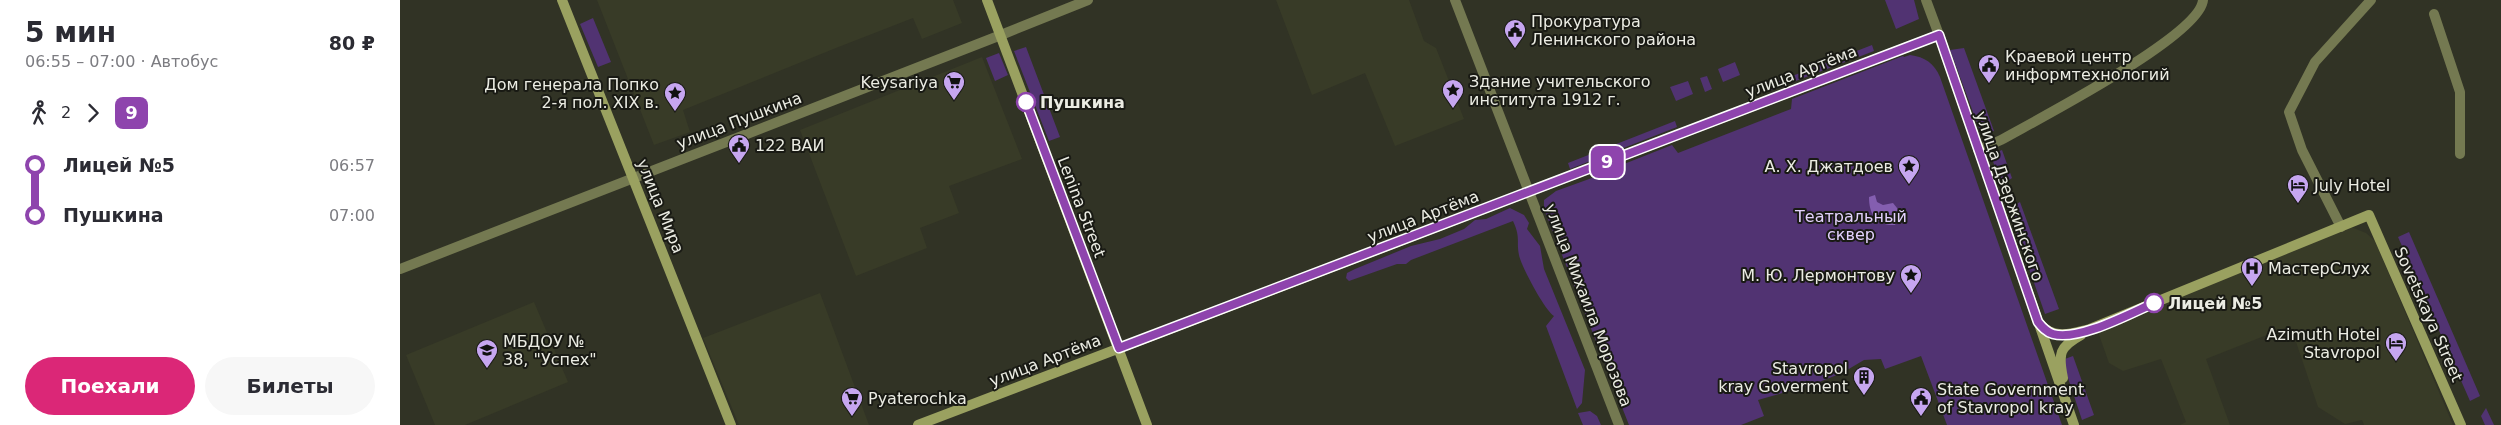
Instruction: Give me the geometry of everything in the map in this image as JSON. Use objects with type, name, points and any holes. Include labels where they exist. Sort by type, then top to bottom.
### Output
[{"type":"main road","name":"улица Мира","points":[[562,0],[732,425]]},
{"type":"main road","name":"Lenina Street","points":[[987,0],[1147,425]]},
{"type":"main road","name":"улица Артёма","points":[[918,425],[1939,35]]},
{"type":"main road","name":"улица Дзержинского","points":[[1939,35],[2074,425]]},
{"type":"main road","name":"Sovetskaya Street","points":[[2341,227],[2369,216],[2461,425]]},
{"type":"main road","points":[[2038,322],[2045,330],[2061,335],[2090,329],[2341,227]]},
{"type":"main road","name":"улица Дзержинского","points":[[2066,402],[2060,355],[2068,343],[2090,329]]},
{"type":"street","name":"улица Пушкина","points":[[400,269],[1088,0]]},
{"type":"street","name":"улица Михаила Морозова","points":[[1455,0],[1619,425]]},
{"type":"street","name":"улица Дзержинского","points":[[1926,0],[1939,35]]},
{"type":"street","points":[[1978,150],[2001,140],[2138,61],[2195,18],[2202,7],[2203,0]]},
{"type":"street","points":[[2341,227],[2302,150],[2289,112],[2315,62],[2371,0]]},
{"type":"street","points":[[2434,14],[2460,92],[2460,154]]},
{"type":"shaded area","points":[[597,0],[953,0],[962,23],[922,39],[913,18],[836,48],[683,110],[690,132],[654,145]]},
{"type":"shaded area","points":[[1276,0],[1409,0],[1424,41],[1436,48],[1464,119],[1395,146],[1365,73],[1312,95]]},
{"type":"shaded area","points":[[982,57],[1022,159],[949,186],[959,213],[920,228],[927,248],[856,276],[800,130]]},
{"type":"shaded area","points":[[1875,195],[1877,202],[1883,205],[1893,203],[1901,213],[1895,225],[1888,225],[1878,221],[1872,214],[1869,197]]},
{"type":"shaded area","points":[[2351,227],[2366,233],[2375,241],[2453,425],[2364,425],[2362,420],[2345,424],[2318,407],[2293,333],[2287,327],[2206,359],[2230,425],[2180,425],[2186,422],[2161,359],[2123,371],[2109,363],[2097,329]]},
{"type":"shaded area","points":[[820,293],[869,425],[739,425],[703,338]]},
{"type":"shaded area","name":"МБДОУ № 38, \"Успех\"","points":[[534,302],[568,382],[465,425],[435,425],[406,355]]},
{"type":"green space","points":[[1885,0],[1914,0],[1919,19],[1896,29]]},
{"type":"green space","points":[[593,18],[611,62],[598,67],[580,24]]},
{"type":"green space","points":[[1872,45],[1874,51],[1764,93],[1759,89]]},
{"type":"green space","points":[[1026,47],[1060,137],[1049,141],[1014,51]]},
{"type":"green space","points":[[1964,48],[1994,131],[1985,133],[1980,131],[1950,50]]},
{"type":"green space","points":[[999,53],[1008,75],[995,81],[986,58]]},
{"type":"green space","name":"Театральный сквер","points":[[1903,56],[1920,57],[1928,62],[1935,68],[1940,77],[2062,425],[1947,425],[1921,356],[1885,369],[1881,359],[1864,360],[1842,373],[1814,384],[1758,400],[1764,416],[1741,425],[1629,425],[1544,209],[1544,200],[1556,191],[1614,170],[1619,166],[1672,145],[1678,153],[1791,109],[1792,99]]},
{"type":"green space","points":[[1735,62],[1740,75],[1723,82],[1718,69]]},
{"type":"green space","points":[[1707,76],[1712,89],[1705,92],[1700,78]]},
{"type":"green space","points":[[1688,81],[1693,94],[1676,101],[1670,87]]},
{"type":"green space","points":[[1675,121],[1677,127],[1570,169],[1568,163]]},
{"type":"green space","points":[[2002,150],[2012,178],[2002,185],[1992,159],[1995,153]]},
{"type":"green space","points":[[2020,202],[2059,309],[2045,314],[2008,209]]},
{"type":"green space","points":[[1510,208],[1524,215],[1529,223],[1527,229],[1540,246],[1544,269],[1585,370],[1582,403],[1577,409],[1546,326],[1554,316],[1539,297],[1524,268],[1519,255],[1518,236],[1513,221],[1411,260],[1406,264],[1397,264],[1349,281],[1346,278],[1347,273],[1355,269],[1411,246],[1440,239],[1464,229],[1475,220],[1486,219]]},
{"type":"green space","points":[[2409,232],[2480,396],[2470,401],[2398,237]]},
{"type":"green space","points":[[2073,356],[2094,415],[2082,420],[2062,360]]},
{"type":"green space","points":[[2486,408],[2494,425],[2485,425],[2481,416]]},
{"type":"green space","points":[[1590,411],[1597,416],[1601,425],[1583,425],[1578,413]]},
{"type":"bus line","name":"9","points":[[1026,102],[1119,348],[1939,35],[2038,322],[2045,330],[2052,334],[2072,334],[2090,329],[2154,303]]},
{"type":"place","name":"Прокуратура Ленинского района","points":[[1515,49]]},
{"type":"place","name":"Краевой центр информтехнологий","points":[[1989,84]]},
{"type":"place","name":"Keysariya","points":[[954,101]]},
{"type":"place","name":"Пушкина","points":[[1026,102]]},
{"type":"place","name":"Здание учительского института 1912 г.","points":[[1453,109]]},
{"type":"place","name":"Дом генерала Попко 2-я пол. XIX в.","points":[[675,112]]},
{"type":"place","name":"122 ВАИ","points":[[739,164]]},
{"type":"place","name":"А. Х. Джатдоев","points":[[1909,185]]},
{"type":"place","name":"July Hotel","points":[[2298,204]]},
{"type":"place","name":"МастерСлух","points":[[2252,287]]},
{"type":"place","name":"М. Ю. Лермонтову","points":[[1911,294]]},
{"type":"place","name":"Лицей №5","points":[[2154,303]]},
{"type":"place","name":"Azimuth Hotel Stavropol","points":[[2396,362]]},
{"type":"place","name":"МБДОУ № 38, \"Успех\"","points":[[487,369]]},
{"type":"place","name":"Stavropol kray Goverment","points":[[1864,396]]},
{"type":"place","name":"Pyaterochka","points":[[852,417]]},
{"type":"place","name":"State Government of Stavropol kray","points":[[1921,417]]}]
